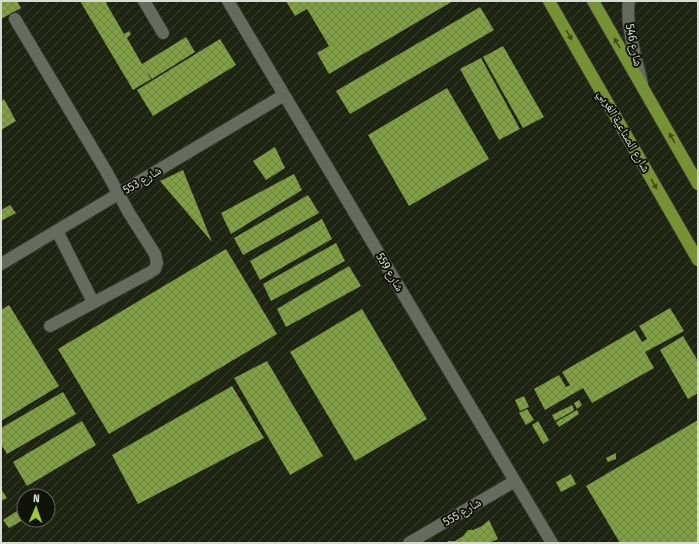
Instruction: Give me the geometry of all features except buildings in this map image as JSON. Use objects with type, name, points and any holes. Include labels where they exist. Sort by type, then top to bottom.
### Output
[{"type":"main road","name":"شارع الصناعية الغربي","points":[[549,1],[698,260]]},
{"type":"main road","points":[[593,1],[698,184]]},
{"type":"street","name":"شارع 559","points":[[228,1],[552,543]]},
{"type":"street","name":"شارع 546","points":[[629,1],[628,9],[630,28],[644,89]]},
{"type":"street","points":[[149,3],[162,32]]},
{"type":"street","points":[[15,19],[106,171],[118,194],[148,233],[157,263],[155,269],[50,326]]},
{"type":"street","name":"شارع 553","points":[[1,264],[284,95]]},
{"type":"street","points":[[57,231],[93,302]]},
{"type":"street","name":"شارع 555","points":[[409,543],[515,480]]},
{"type":"shaded area","points":[[1,1],[698,1],[698,543],[1,543]]}]
